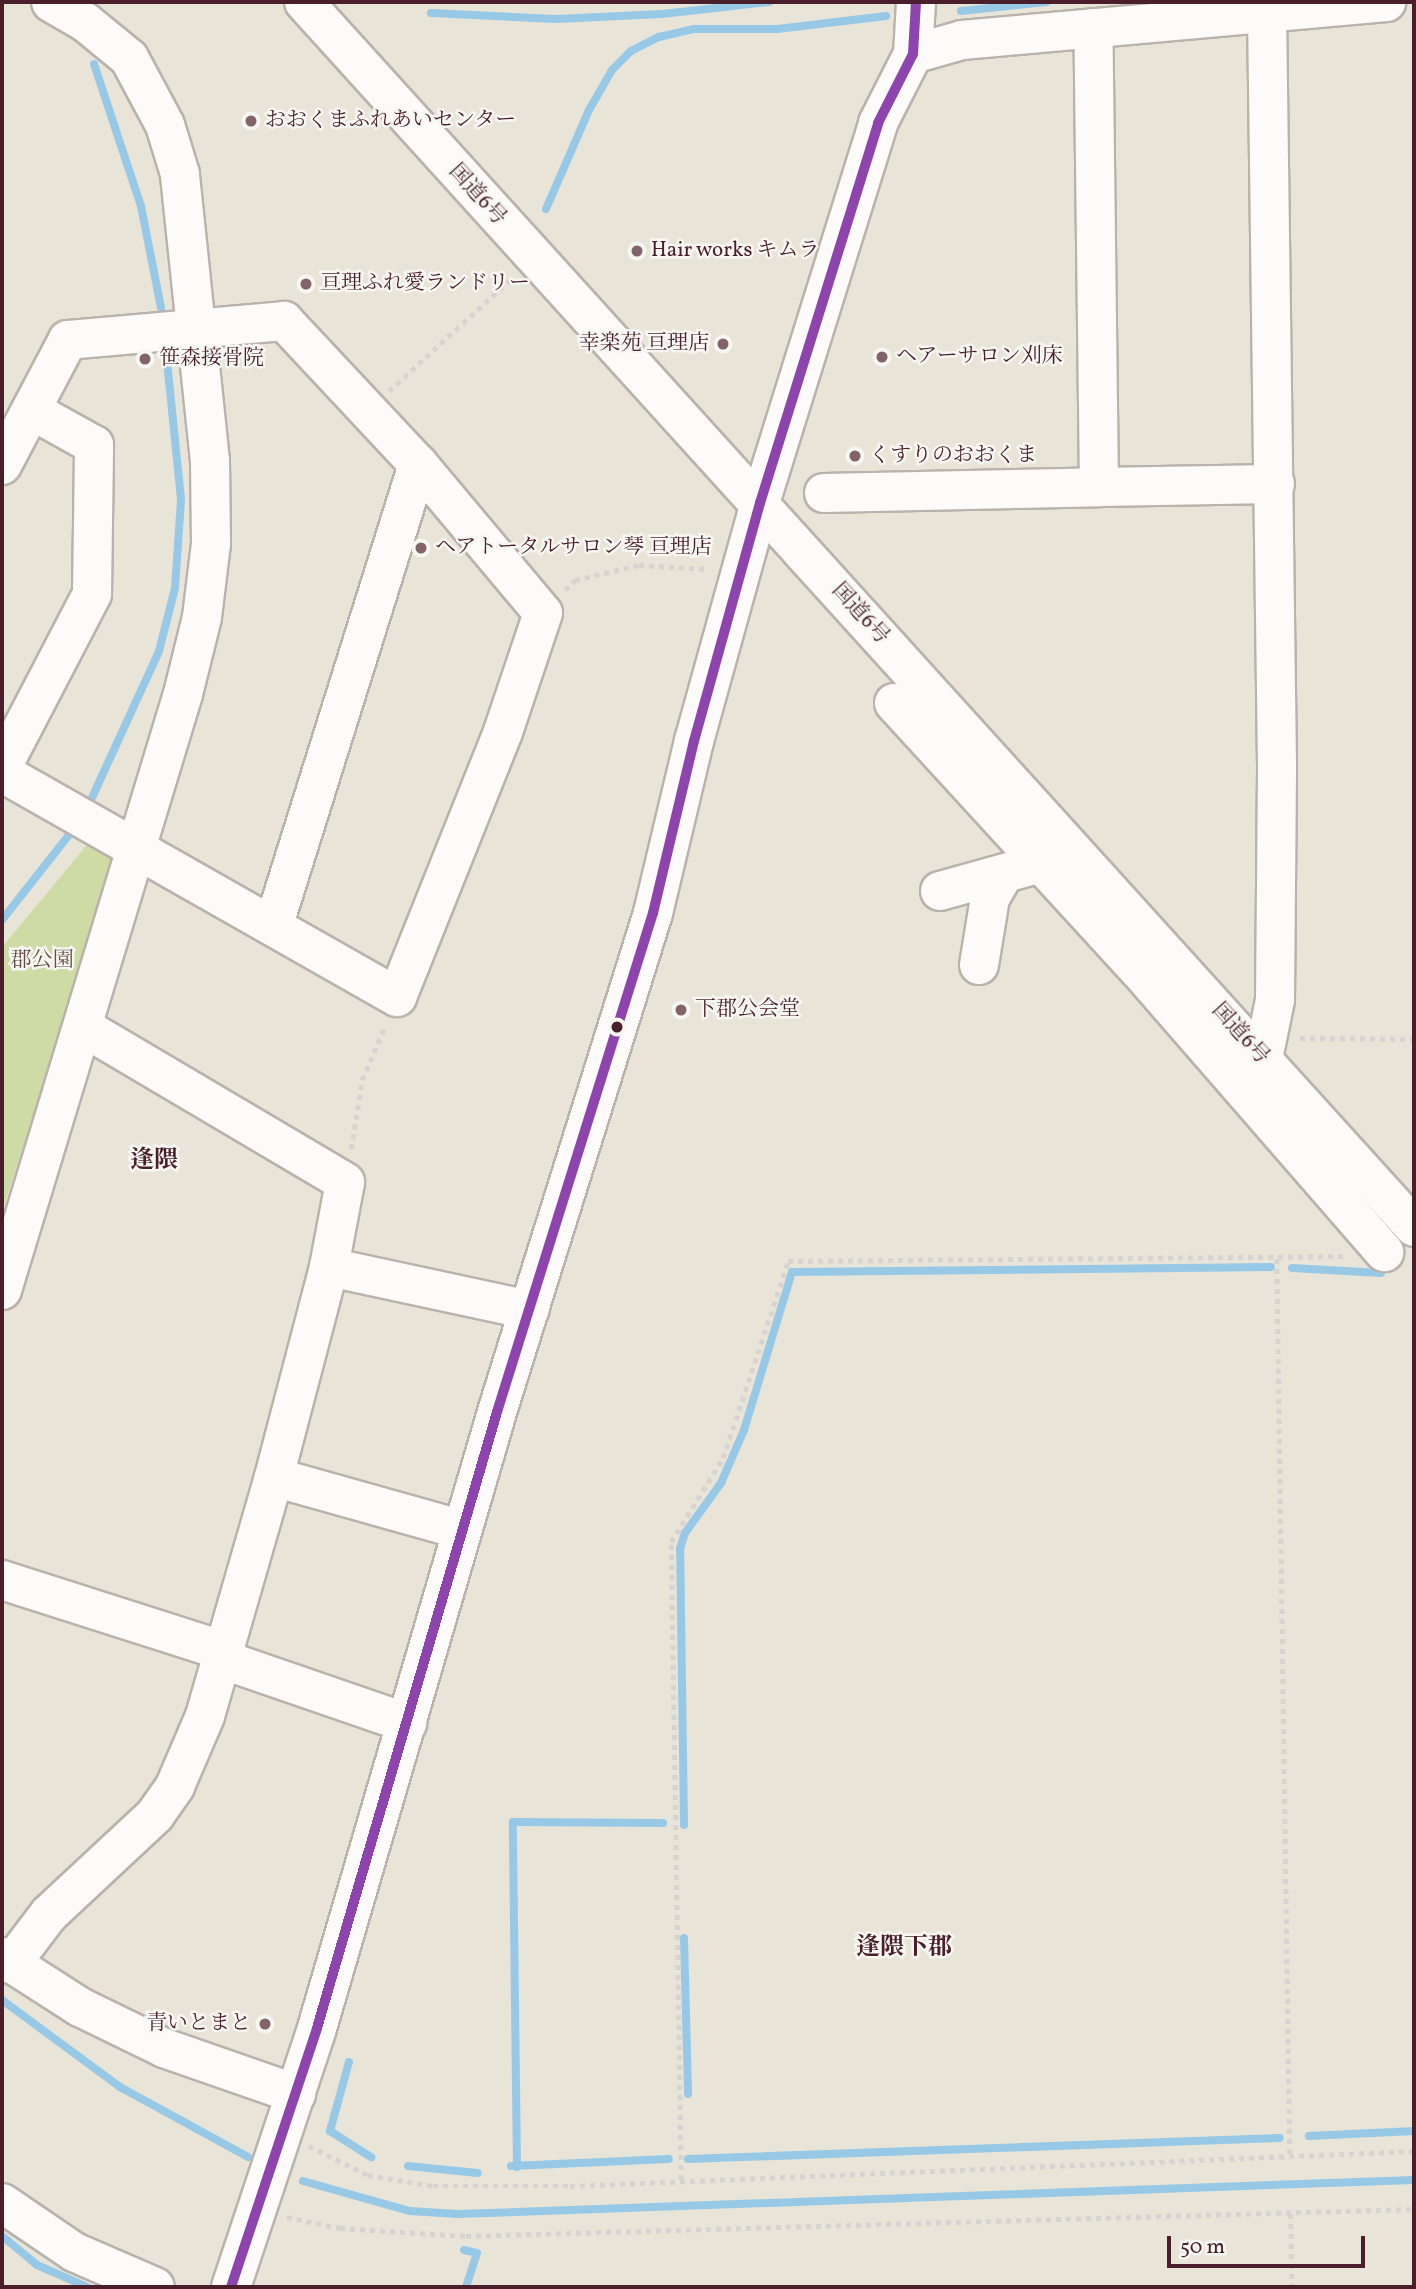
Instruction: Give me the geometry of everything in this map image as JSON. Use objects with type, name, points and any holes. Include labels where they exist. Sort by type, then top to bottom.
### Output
[{"type":"main road","points":[[2,1290],[9,1239],[85,1028],[190,668],[202,617],[211,544],[210,461],[180,174],[165,125],[129,58],[85,22],[51,2]]},
{"type":"main road","name":"国道6号","points":[[303,2],[1077,853],[1267,1045],[1414,1227]]},
{"type":"main road","points":[[231,2287],[260,2207],[297,2144],[296,2094],[462,1530],[653,914],[694,741],[760,503],[878,123],[914,54],[916,2]]},
{"type":"main road","points":[[914,54],[962,40],[1386,2]]},
{"type":"main road","points":[[1267,12],[1275,484],[1276,1000],[1267,1045]]},
{"type":"main road","points":[[1093,28],[1099,487]]},
{"type":"main road","points":[[2,465],[68,340],[284,321],[418,464],[543,613],[503,732],[397,996],[274,924],[136,851],[2,773]]},
{"type":"main road","points":[[2,767],[92,594],[94,445],[31,410]]},
{"type":"main road","points":[[274,924],[418,464]]},
{"type":"main road","points":[[824,493],[1275,484]]},
{"type":"main road","points":[[894,703],[1021,869],[1139,970],[1384,1252]]},
{"type":"main road","points":[[940,891],[1077,853]]},
{"type":"main road","points":[[979,965],[990,898],[1021,869]]},
{"type":"main road","points":[[85,1028],[345,1182],[329,1267],[274,1477],[222,1655],[190,1751],[175,1786],[155,1815],[72,1891],[6,1961],[80,2007],[164,2049],[296,2094]]},
{"type":"main road","points":[[329,1267],[529,1310]]},
{"type":"main road","points":[[274,1477],[462,1530]]},
{"type":"main road","points":[[2,1580],[222,1655],[407,1723]]},
{"type":"main road","points":[[2,2203],[74,2252],[155,2287]]},
{"type":"path","points":[[368,411],[513,278]]},
{"type":"path","points":[[543,613],[575,580],[639,565],[714,569]]},
{"type":"path","points":[[345,1182],[362,1080],[397,996]]},
{"type":"path","points":[[1267,1045],[1414,1039]]},
{"type":"path","points":[[681,2180],[671,1542],[723,1458],[788,1261],[1277,1259],[1384,1252]]},
{"type":"path","points":[[1277,1259],[1290,2154]]},
{"type":"path","points":[[297,2144],[368,2175],[433,2186],[681,2180],[1414,2151]]},
{"type":"path","points":[[260,2207],[340,2228],[466,2236],[1414,2209]]},
{"type":"path","points":[[1292,2214],[1292,2287]]},
{"type":"green space","name":"郡公園","points":[[97,844],[115,861],[2,1212],[2,947],[86,846]]},
{"type":"waterway","points":[[431,13],[556,19],[662,14],[769,2]]},
{"type":"waterway","points":[[961,11],[1047,2]]},
{"type":"waterway","points":[[546,209],[589,110],[612,70],[631,51],[659,37],[694,29],[777,29],[886,16]]},
{"type":"waterway","points":[[94,64],[141,206],[161,308]]},
{"type":"waterway","points":[[90,802],[159,651],[175,588],[181,499],[166,352]]},
{"type":"waterway","points":[[2,920],[72,831]]},
{"type":"waterway","points":[[684,1825],[680,1549],[685,1533],[721,1483],[744,1430],[792,1272],[1271,1267]]},
{"type":"waterway","points":[[1292,1268],[1381,1273]]},
{"type":"waterway","points":[[517,2167],[513,1822],[663,1823]]},
{"type":"waterway","points":[[684,1938],[688,2094]]},
{"type":"waterway","points":[[2,2000],[120,2087],[248,2157]]},
{"type":"waterway","points":[[349,2062],[330,2131],[371,2157]]},
{"type":"waterway","points":[[1309,2136],[1414,2131]]},
{"type":"waterway","points":[[688,2159],[1280,2138]]},
{"type":"waterway","points":[[511,2166],[669,2159]]},
{"type":"waterway","points":[[408,2166],[478,2173]]},
{"type":"waterway","points":[[303,2181],[410,2211],[458,2214],[1414,2180]]},
{"type":"waterway","points":[[2,2236],[37,2265],[87,2287]]},
{"type":"waterway","points":[[464,2250],[477,2253],[466,2287]]},
{"type":"transit line","points":[[231,2287],[317,2028],[497,1412],[653,913],[694,741],[760,503],[878,123],[913,54],[916,2]]},
{"type":"place","name":"おおくまふれあいセンター","points":[[251,121]]},
{"type":"place","name":"Hair works キムラ","points":[[637,251]]},
{"type":"place","name":"亘理ふれ愛ランドリー","points":[[306,284]]},
{"type":"place","name":"幸楽苑 亘理店","points":[[723,344]]},
{"type":"place","name":"ヘアーサロン刈床","points":[[882,357]]},
{"type":"place","name":"笹森接骨院","points":[[145,359]]},
{"type":"place","name":"くすりのおおくま","points":[[855,456]]},
{"type":"place","name":"ヘアトータルサロン琴 亘理店","points":[[421,548]]},
{"type":"place","name":"下郡公会堂","points":[[681,1010]]},
{"type":"place","name":"青いとまと","points":[[265,2024]]},
{"type":"district","name":"逢隈","points":[[154,1162]]},
{"type":"district","name":"逢隈下郡","points":[[904,1949]]}]
